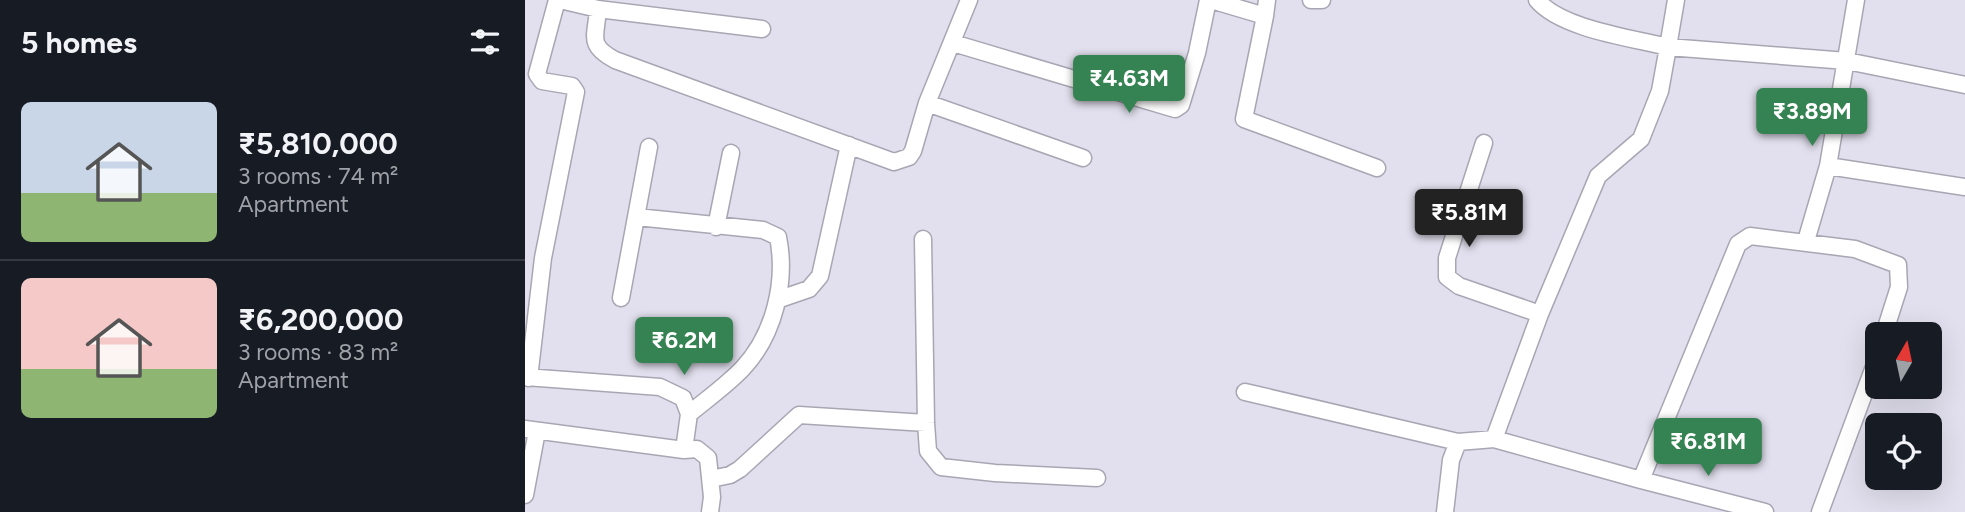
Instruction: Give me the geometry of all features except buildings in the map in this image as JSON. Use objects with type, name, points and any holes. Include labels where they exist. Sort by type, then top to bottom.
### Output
[{"type":"street","points":[[684,450],[689,414],[683,398],[660,387],[527,377],[543,258],[576,92],[572,86],[543,80],[537,74],[559,0],[598,9],[762,29]]},
{"type":"street","points":[[598,9],[595,44],[599,51],[894,162],[904,160],[913,151],[927,103],[969,0]]},
{"type":"street","points":[[953,43],[1175,109],[1181,105],[1210,0],[1266,8],[1244,119],[1377,168]]},
{"type":"street","points":[[1311,0],[1322,0]]},
{"type":"street","points":[[1537,0],[1559,16],[1577,23],[1668,47],[1847,61],[1965,85]]},
{"type":"street","points":[[1494,439],[1540,314],[1598,176],[1641,139],[1661,91],[1676,0]]},
{"type":"street","points":[[1806,242],[1828,166],[1856,0]]},
{"type":"street","points":[[927,103],[1083,158]]},
{"type":"street","points":[[1484,143],[1447,258],[1447,277],[1459,286],[1540,314]]},
{"type":"street","points":[[780,299],[809,289],[820,276],[849,145]]},
{"type":"street","points":[[621,298],[649,148]]},
{"type":"street","points":[[716,227],[731,153]]},
{"type":"street","points":[[1828,166],[1965,187]]},
{"type":"street","points":[[637,217],[763,230],[778,237],[780,299],[744,368],[689,414]]},
{"type":"street","points":[[1641,480],[1738,244],[1750,236],[1856,249],[1898,265],[1899,287],[1888,322]]},
{"type":"street","points":[[923,239],[928,451],[941,467],[995,473],[1097,478]]},
{"type":"street","points":[[1245,392],[1458,442],[1494,439],[1765,512]]},
{"type":"street","points":[[1820,512],[1846,451],[1865,395]]},
{"type":"street","points":[[711,479],[740,469],[799,415],[926,423]]},
{"type":"street","points":[[525,495],[531,430],[703,452],[708,458],[711,479],[710,512]]},
{"type":"street","points":[[1445,512],[1451,460],[1458,442]]}]
